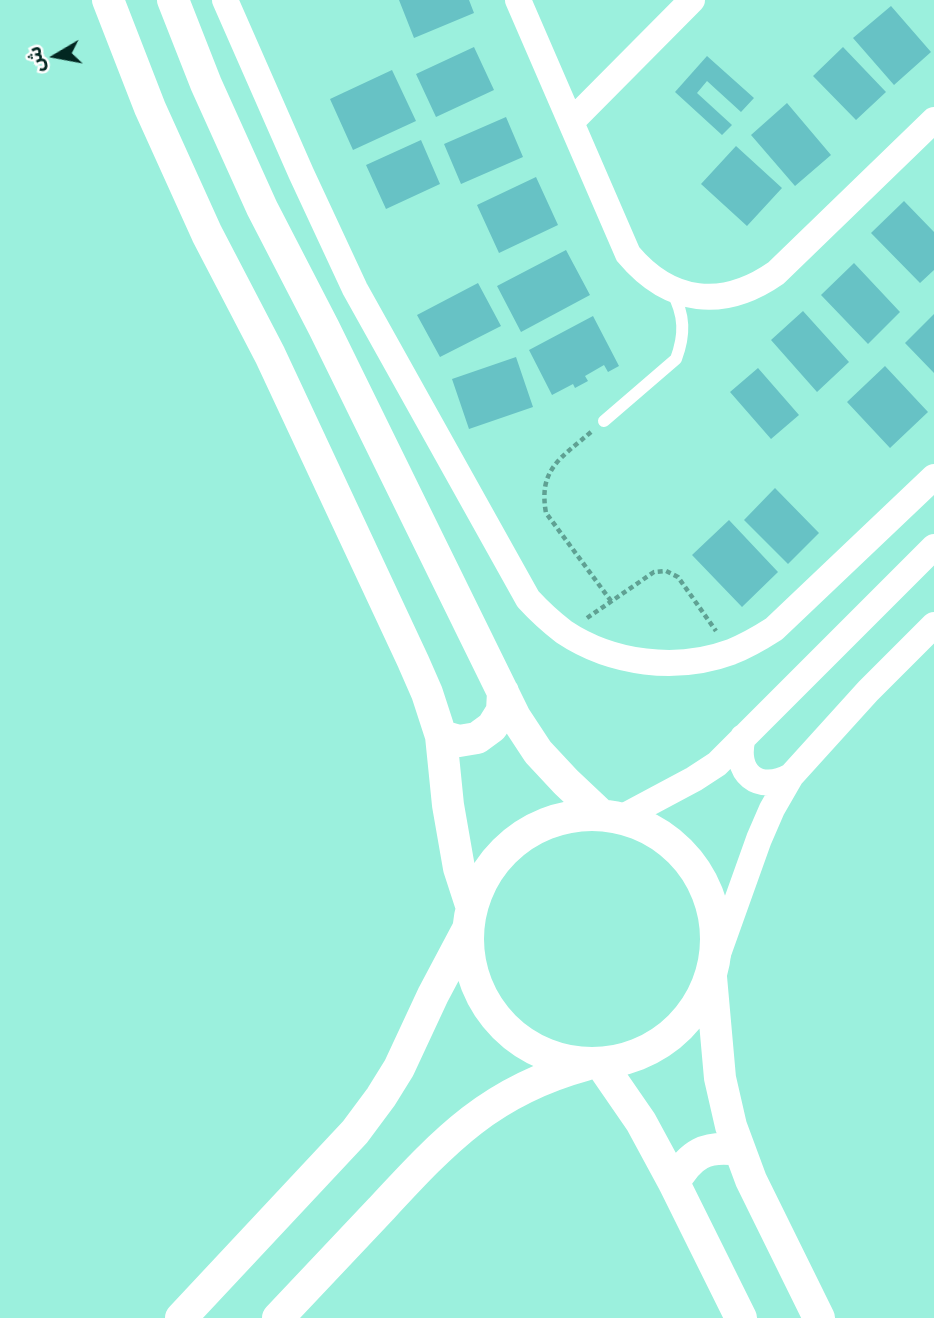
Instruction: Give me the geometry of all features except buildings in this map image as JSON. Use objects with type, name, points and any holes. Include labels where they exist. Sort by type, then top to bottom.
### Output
[{"type":"street","points":[[108,0],[150,107],[207,234],[270,355],[427,693],[441,736],[448,805],[470,918],[469,949],[475,979],[488,1007],[501,1023],[533,1049],[562,1059],[596,1064],[640,1122],[674,1183],[741,1318]]},
{"type":"street","points":[[173,0],[206,84],[262,208],[324,328],[515,718],[538,752],[566,782],[611,816]]},
{"type":"street","points":[[225,0],[355,289],[528,599],[545,617],[565,632],[586,645],[610,654],[658,663],[708,659],[731,652],[774,629],[934,477]]},
{"type":"street","points":[[518,0],[628,254],[654,280],[688,295],[726,296],[744,292],[776,274],[934,120]]},
{"type":"street","points":[[571,122],[692,0]]},
{"type":"street","points":[[611,816],[694,779],[717,764],[934,547]]},
{"type":"street","points":[[278,1318],[421,1165],[483,1111],[531,1084],[561,1072],[642,1054],[677,1030],[703,997],[759,839],[791,776],[868,691],[934,625]]},
{"type":"street","points":[[441,736],[459,741],[477,737],[492,727],[502,711],[503,692]]},
{"type":"street","points":[[744,737],[739,751],[742,765],[751,777],[764,783],[778,783],[791,776]]},
{"type":"street","points":[[181,1318],[355,1132],[381,1097],[399,1068],[470,918],[479,887],[490,868],[520,838],[538,827],[579,815],[611,816],[660,834],[691,863],[702,881],[715,922],[716,943],[712,971],[720,1078],[731,1126],[751,1180],[819,1318]]},
{"type":"street","points":[[674,1183],[682,1168],[693,1157],[707,1150],[739,1150]]},
{"type":"lane","points":[[604,421],[676,359],[683,331],[682,316],[671,289]]},
{"type":"path","points":[[604,421],[555,463],[549,473],[544,495],[546,513],[611,601]]},
{"type":"path","points":[[565,632],[654,572],[666,571],[678,577],[731,652]]}]
